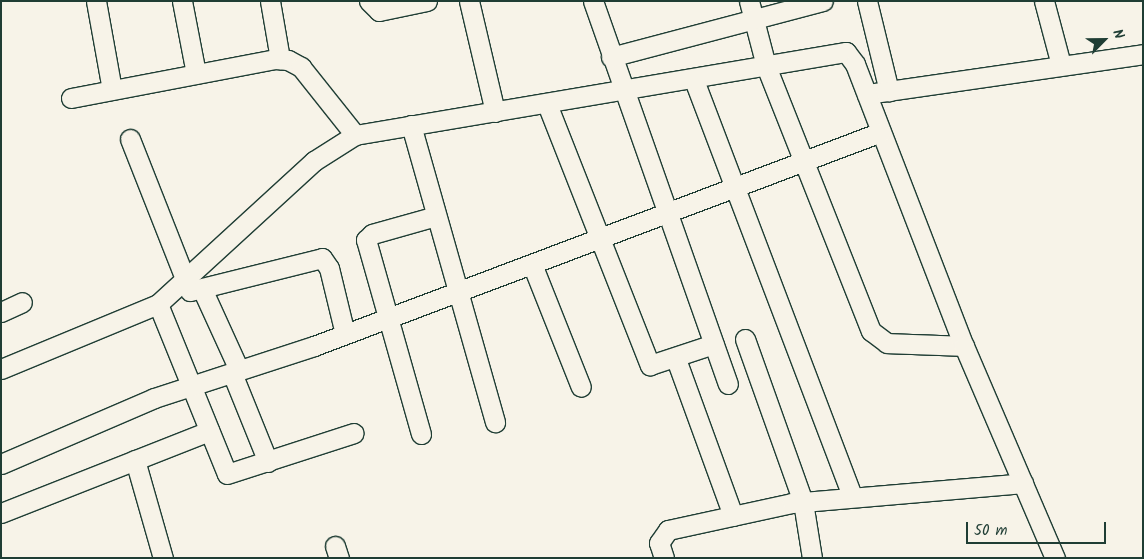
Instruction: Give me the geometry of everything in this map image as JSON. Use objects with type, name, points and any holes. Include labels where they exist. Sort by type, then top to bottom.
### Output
[{"type":"street","points":[[96,1],[112,90]]},
{"type":"street","points":[[182,1],[196,74]]},
{"type":"street","points":[[270,1],[280,59]]},
{"type":"street","points":[[368,1],[379,11],[427,1]]},
{"type":"street","points":[[469,1],[495,112]]},
{"type":"street","points":[[593,1],[623,92],[669,212],[728,384]]},
{"type":"street","points":[[749,1],[766,66],[871,331],[887,343],[964,346]]},
{"type":"street","points":[[611,57],[823,1]]},
{"type":"street","points":[[867,1],[889,90]]},
{"type":"street","points":[[1044,1],[1061,66]]},
{"type":"street","points":[[1,369],[158,304],[314,161],[355,135],[411,124],[694,80],[846,52],[867,94],[964,346],[1055,558]]},
{"type":"street","points":[[867,94],[1143,54]]},
{"type":"street","points":[[71,98],[280,59],[300,67],[355,135]]},
{"type":"street","points":[[694,80],[852,496]]},
{"type":"street","points":[[547,104],[650,366],[676,359],[714,344]]},
{"type":"street","points":[[411,124],[457,293],[495,422]]},
{"type":"street","points":[[1,464],[191,386],[345,334],[457,293],[881,132]]},
{"type":"street","points":[[130,139],[190,291],[203,291],[322,258],[329,268],[345,334]]},
{"type":"street","points":[[422,434],[367,236],[436,216]]},
{"type":"street","points":[[532,264],[581,387]]},
{"type":"street","points":[[203,291],[236,372],[268,462]]},
{"type":"street","points":[[1,312],[22,302]]},
{"type":"street","points":[[158,304],[227,474],[354,432]]},
{"type":"street","points":[[745,339],[803,502],[812,558]]},
{"type":"street","points":[[676,359],[733,516]]},
{"type":"street","points":[[1,513],[209,431]]},
{"type":"street","points":[[135,460],[161,557]]},
{"type":"street","points":[[664,558],[659,543],[668,530],[733,516],[803,502],[852,496],[1023,483]]}]
